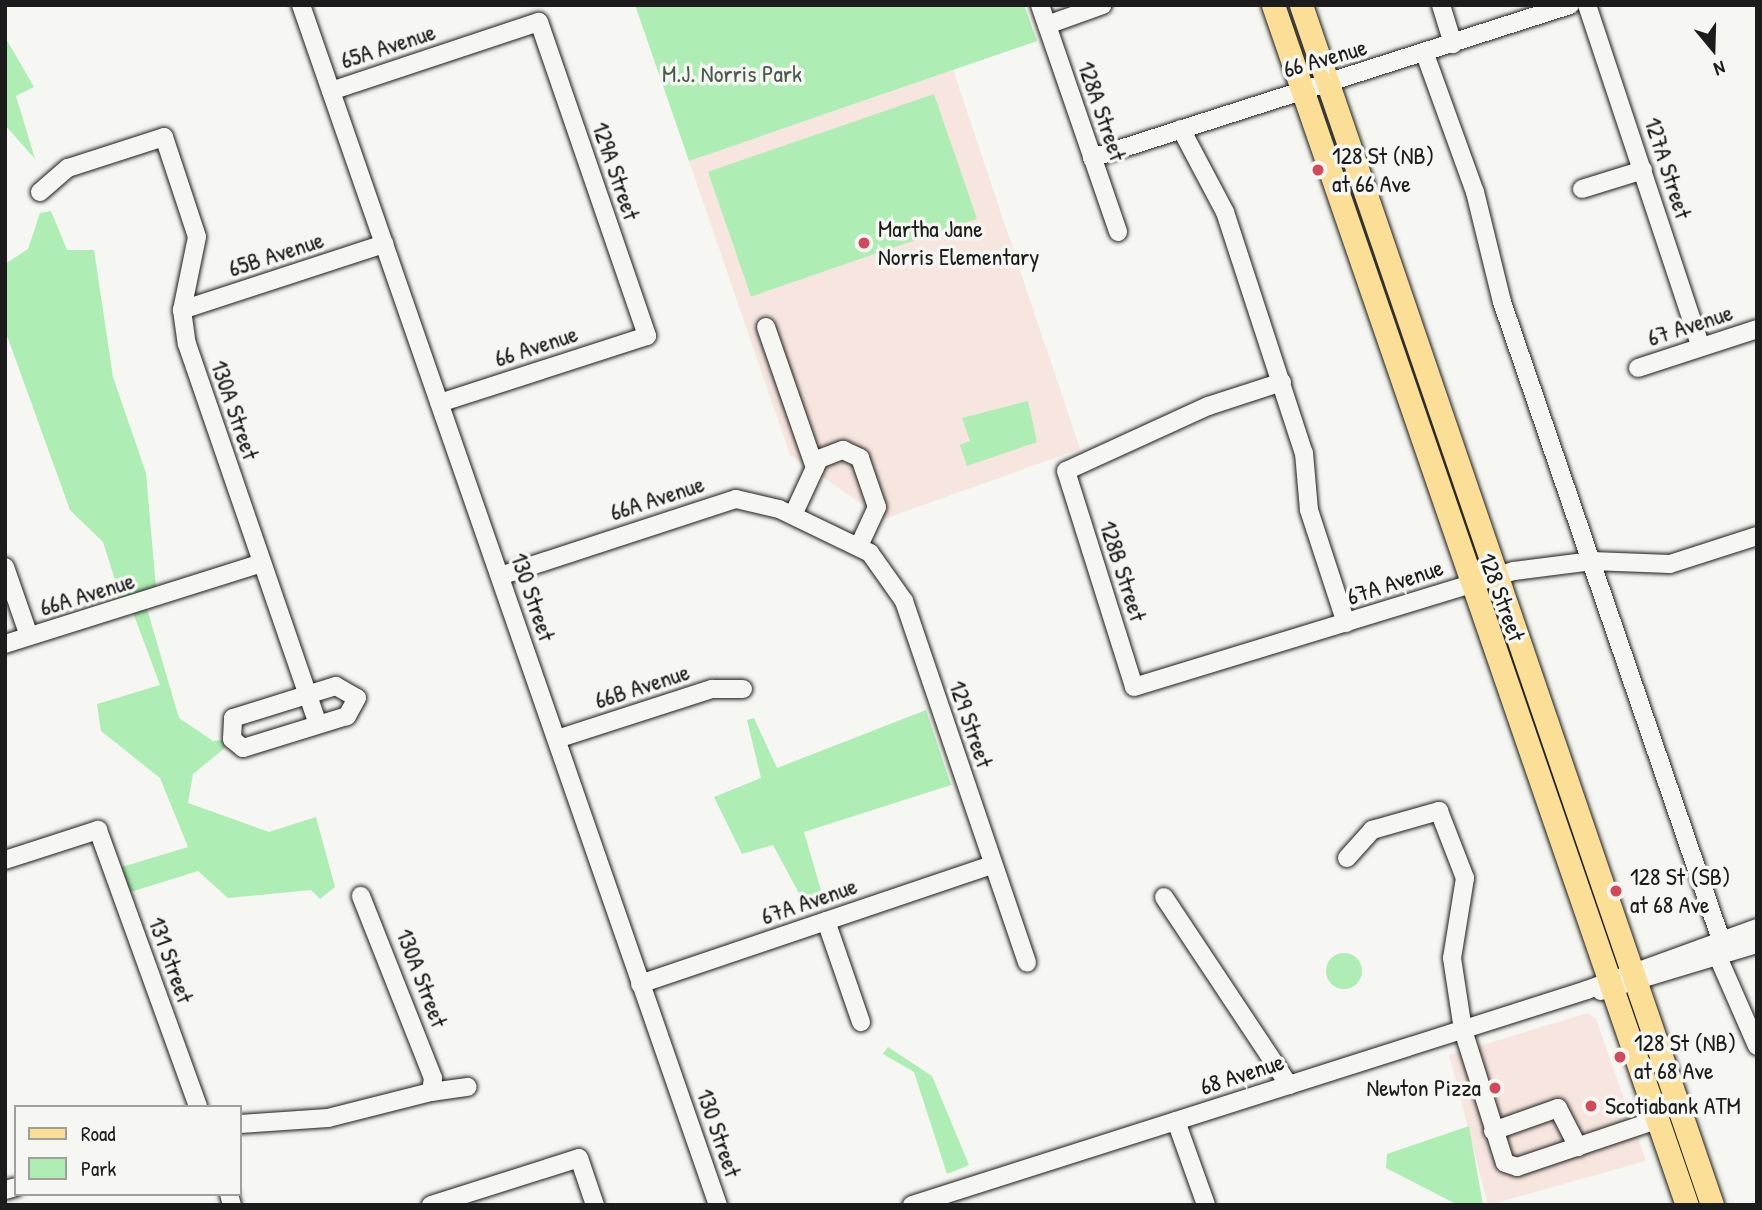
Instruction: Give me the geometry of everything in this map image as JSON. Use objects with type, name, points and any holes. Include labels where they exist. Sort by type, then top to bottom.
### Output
[{"type":"main road","name":"128 Street","points":[[1273,5],[1469,584],[1687,1205]]},
{"type":"main road","name":"128 Street","points":[[1301,5],[1494,577],[1712,1205]]},
{"type":"street","name":"130 Street","points":[[301,5],[718,1205]]},
{"type":"street","name":"128A Street","points":[[1040,5],[1118,232]]},
{"type":"street","points":[[1047,25],[1103,5]]},
{"type":"street","points":[[1441,5],[1453,44]]},
{"type":"street","name":"66 Avenue","points":[[1092,158],[1301,89],[1329,85],[1570,5]]},
{"type":"street","name":"127A Street","points":[[1587,5],[1701,347]]},
{"type":"street","name":"65A Avenue","points":[[331,91],[539,22]]},
{"type":"street","name":"129A Street","points":[[539,22],[647,336]]},
{"type":"street","points":[[1425,54],[1720,949],[1757,1046]]},
{"type":"street","points":[[1181,129],[1226,212],[1304,453],[1309,510],[1346,623]]},
{"type":"street","name":"130A Street","points":[[40,192],[68,168],[164,136],[197,237],[182,310],[187,344],[318,724]]},
{"type":"street","points":[[1582,189],[1643,170]]},
{"type":"street","name":"65B Avenue","points":[[182,310],[384,244]]},
{"type":"street","points":[[766,327],[815,468]]},
{"type":"street","name":"67 Avenue","points":[[1638,368],[1757,329]]},
{"type":"street","name":"66 Avenue","points":[[440,403],[647,336]]},
{"type":"street","name":"128B Street","points":[[1134,687],[1066,471],[1182,422],[1208,406],[1282,382]]},
{"type":"street","points":[[793,515],[819,459],[843,450],[860,458],[877,507],[859,546]]},
{"type":"street","name":"66A Avenue","points":[[500,576],[726,501],[754,500],[828,531]]},
{"type":"street","name":"129 Street","points":[[828,531],[859,546],[883,565],[904,601],[1027,963]]},
{"type":"street","name":"67A Avenue","points":[[1134,687],[1494,577],[1592,561],[1670,564],[1757,537]]},
{"type":"street","name":"66A Avenue","points":[[5,644],[262,563]]},
{"type":"street","points":[[5,567],[29,636]]},
{"type":"street","points":[[336,686],[357,698],[346,716],[318,724],[243,748],[230,733],[233,718],[336,686]]},
{"type":"street","name":"66B Avenue","points":[[557,739],[712,689],[743,689]]},
{"type":"street","points":[[1347,858],[1372,830],[1439,811],[1465,878],[1452,958],[1463,1030],[1505,1163],[1517,1167],[1657,1120]]},
{"type":"street","name":"131 Street","points":[[5,860],[98,830],[197,1105]]},
{"type":"street","name":"67A Avenue","points":[[640,984],[992,865]]},
{"type":"street","name":"130A Street","points":[[361,896],[432,1085]]},
{"type":"street","points":[[1164,897],[1289,1085]]},
{"type":"street","points":[[826,921],[861,1022]]},
{"type":"street","name":"68 Avenue","points":[[1720,949],[1757,928]]},
{"type":"street","name":"68 Avenue","points":[[912,1205],[962,1197],[1176,1121],[1587,990],[1611,986],[1720,949],[1757,944]]},
{"type":"street","points":[[242,1124],[328,1118],[432,1085],[468,1087]]},
{"type":"street","points":[[1493,1131],[1558,1108],[1578,1147]]},
{"type":"street","points":[[1176,1121],[1206,1205]]},
{"type":"street","points":[[432,1205],[579,1158],[595,1205]]},
{"type":"shaded area","name":"Martha Jane Norris Elementary","points":[[953,70],[1080,449],[884,519],[790,455],[689,161]]},
{"type":"shaded area","points":[[1588,1013],[1596,1019],[1646,1161],[1488,1205],[1449,1055]]},
{"type":"green space","name":"M.J. Norris Park","points":[[635,5],[1024,5],[1037,41],[689,161]]},
{"type":"green space","points":[[5,37],[34,87],[16,96],[35,159],[5,125]]},
{"type":"green space","points":[[934,94],[977,219],[751,297],[708,172]]},
{"type":"green space","points":[[51,211],[67,250],[94,250],[113,377],[146,473],[157,599],[145,602],[179,718],[213,741],[225,740],[226,747],[193,774],[188,803],[269,832],[316,817],[335,887],[320,899],[311,890],[228,898],[198,871],[121,895],[112,870],[188,847],[160,778],[101,731],[97,704],[160,685],[131,607],[124,608],[103,542],[70,510],[5,330],[5,264],[28,249],[40,213]]},
{"type":"green space","points":[[1028,401],[1037,442],[967,466],[960,445],[970,441],[962,418]]},
{"type":"green space","points":[[926,710],[951,785],[804,832],[825,904],[808,910],[773,845],[742,854],[714,797],[761,778],[747,720],[754,718],[777,768]]},
{"type":"green space","points":[[1344,953],[1356,959],[1362,971],[1356,983],[1344,989],[1332,983],[1326,971],[1332,959]]},
{"type":"green space","points":[[888,1047],[932,1076],[969,1165],[947,1174],[914,1072],[883,1054]]},
{"type":"green space","points":[[1469,1126],[1483,1205],[1458,1205],[1386,1168],[1387,1154]]},
{"type":"place","name":"128 St (NB) at 66 Ave","points":[[1318,170]]},
{"type":"place","name":"Martha Jane Norris Elementary","points":[[864,243]]},
{"type":"place","name":"128 St (SB) at 68 Ave","points":[[1616,891]]},
{"type":"place","name":"128 St (NB) at 68 Ave","points":[[1620,1057]]},
{"type":"place","name":"Newton Pizza","points":[[1495,1088]]},
{"type":"place","name":"Scotiabank ATM","points":[[1591,1106]]}]
